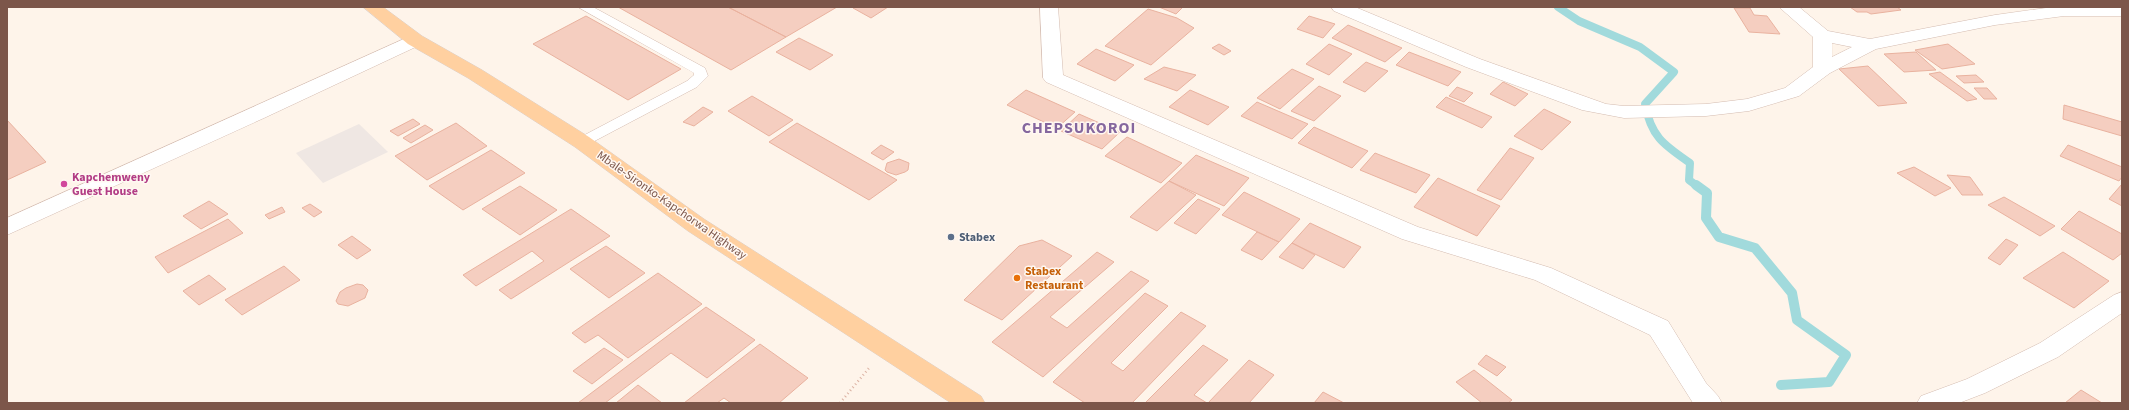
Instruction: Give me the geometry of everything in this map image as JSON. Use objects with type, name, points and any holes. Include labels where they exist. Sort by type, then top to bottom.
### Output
[{"type":"main road","name":"Mbale-Sironko-Kapchorwa Highway","points":[[372,7],[415,40],[475,74],[582,142],[696,225],[972,403]]},
{"type":"street","points":[[1049,7],[1054,78],[1410,233],[1543,274],[1659,328],[1697,390],[1709,403]]},
{"type":"street","points":[[1340,7],[1473,62],[1583,104],[1624,112],[1706,110],[1749,105],[1792,92],[1823,69],[1870,44],[1994,20],[2064,11],[2122,11]]},
{"type":"street","points":[[1788,7],[1822,35],[1870,44]]},
{"type":"street","points":[[1822,35],[1823,69]]},
{"type":"street","points":[[7,227],[257,114],[415,40]]},
{"type":"street","points":[[1930,403],[1976,386],[2049,350],[2122,300]]},
{"type":"lane","points":[[582,142],[692,84],[701,76],[700,71],[584,7]]},
{"type":"path","points":[[840,403],[886,348]]},
{"type":"shaded area","points":[[359,124],[388,152],[323,183],[296,153]]},
{"type":"building","points":[[618,7],[728,7],[786,37],[731,70]]},
{"type":"building","points":[[728,7],[837,7],[786,37]]},
{"type":"building","points":[[888,7],[871,18],[853,8]]},
{"type":"building","points":[[1159,7],[1183,7],[1176,14]]},
{"type":"building","points":[[1850,7],[1897,7],[1901,10],[1871,14],[1867,12],[1857,12]]},
{"type":"building","points":[[1734,8],[1750,8],[1754,15],[1767,16],[1780,34],[1749,32]]},
{"type":"building","points":[[1148,9],[1177,18],[1194,28],[1151,65],[1105,46]]},
{"type":"building","points":[[586,16],[681,69],[628,100],[533,44]]},
{"type":"building","points":[[1309,16],[1335,24],[1323,38],[1297,29]]},
{"type":"building","points":[[1348,25],[1402,48],[1385,62],[1332,38]]},
{"type":"building","points":[[799,38],[833,55],[810,70],[776,52]]},
{"type":"building","points":[[1219,44],[1231,51],[1224,55],[1212,48]]},
{"type":"building","points":[[1329,44],[1352,54],[1329,75],[1306,64]]},
{"type":"building","points":[[1948,44],[1975,64],[1942,69],[1915,50]]},
{"type":"building","points":[[1096,49],[1134,65],[1115,81],[1077,64]]},
{"type":"building","points":[[1409,52],[1461,72],[1448,86],[1396,65]]},
{"type":"building","points":[[1916,52],[1936,70],[1904,72],[1884,54]]},
{"type":"building","points":[[1366,62],[1388,71],[1365,92],[1343,82]]},
{"type":"building","points":[[1868,66],[1907,103],[1878,106],[1839,69]]},
{"type":"building","points":[[1164,67],[1196,75],[1177,91],[1144,79]]},
{"type":"building","points":[[1292,69],[1314,79],[1280,109],[1257,98]]},
{"type":"building","points":[[1940,72],[1977,99],[1967,101],[1929,74]]},
{"type":"building","points":[[1976,75],[1984,82],[1964,83],[1956,76]]},
{"type":"building","points":[[1503,82],[1528,94],[1515,106],[1490,94]]},
{"type":"building","points":[[1319,86],[1341,96],[1314,121],[1291,111]]},
{"type":"building","points":[[1457,87],[1473,93],[1464,102],[1449,96]]},
{"type":"building","points":[[1974,88],[1987,88],[1997,99],[1984,99]]},
{"type":"building","points":[[1026,90],[1075,112],[1057,128],[1007,105]]},
{"type":"building","points":[[1190,90],[1229,107],[1208,125],[1169,107]]},
{"type":"building","points":[[752,96],[793,120],[769,136],[728,111]]},
{"type":"building","points":[[1446,97],[1492,117],[1482,128],[1436,107]]},
{"type":"building","points":[[1257,102],[1308,124],[1292,139],[1241,116]]},
{"type":"building","points":[[2064,105],[2122,122],[2122,136],[2063,119]]},
{"type":"building","points":[[703,107],[713,112],[694,126],[683,122]]},
{"type":"building","points":[[1544,109],[1571,122],[1542,150],[1514,136]]},
{"type":"building","points":[[1079,114],[1120,132],[1102,149],[1061,131]]},
{"type":"building","points":[[413,119],[420,124],[398,136],[390,131]]},
{"type":"building","points":[[7,120],[46,162],[7,180]]},
{"type":"building","points":[[456,123],[487,146],[427,180],[395,156]]},
{"type":"building","points":[[797,123],[897,180],[869,200],[769,142]]},
{"type":"building","points":[[425,125],[433,130],[411,143],[403,138]]},
{"type":"building","points":[[1314,127],[1368,151],[1352,168],[1298,143]]},
{"type":"building","points":[[1127,137],[1182,163],[1161,183],[1105,156]]},
{"type":"building","points":[[881,145],[894,152],[883,160],[871,153]]},
{"type":"building","points":[[2068,145],[2122,167],[2122,177],[2119,181],[2060,156]]},
{"type":"building","points":[[1510,148],[1534,158],[1501,200],[1477,190]]},
{"type":"building","points":[[491,150],[525,173],[463,210],[429,186]]},
{"type":"building","points":[[1375,153],[1430,175],[1416,193],[1360,170]]},
{"type":"building","points":[[1196,155],[1249,178],[1224,206],[1169,181]]},
{"type":"building","points":[[899,159],[909,163],[908,170],[896,175],[885,170],[887,163]]},
{"type":"building","points":[[1914,167],[1951,188],[1935,196],[1897,173]]},
{"type":"building","points":[[1947,175],[1970,177],[1983,195],[1962,195]]},
{"type":"building","points":[[1438,178],[1500,206],[1477,236],[1414,207]]},
{"type":"building","points":[[1169,181],[1196,195],[1157,231],[1130,217]]},
{"type":"building","points":[[2122,184],[2122,206],[2109,199]]},
{"type":"building","points":[[520,186],[557,210],[520,235],[482,209]]},
{"type":"building","points":[[1244,192],[1300,219],[1279,242],[1222,215]]},
{"type":"building","points":[[2004,197],[2055,226],[2040,236],[1988,205]]},
{"type":"building","points":[[1198,199],[1220,209],[1196,234],[1174,223]]},
{"type":"building","points":[[209,201],[228,214],[201,229],[183,216]]},
{"type":"building","points":[[310,204],[322,212],[314,217],[302,208]]},
{"type":"building","points":[[282,207],[285,212],[269,219],[265,215]]},
{"type":"building","points":[[571,209],[610,236],[511,299],[499,290],[544,261],[532,251],[476,286],[463,275]]},
{"type":"building","points":[[2079,211],[2122,234],[2122,253],[2113,260],[2061,229]]},
{"type":"building","points":[[228,219],[243,233],[168,273],[155,257]]},
{"type":"building","points":[[1310,223],[1361,247],[1344,268],[1292,243]]},
{"type":"building","points":[[1257,232],[1279,242],[1262,260],[1241,250]]},
{"type":"building","points":[[352,236],[371,250],[357,259],[338,245]]},
{"type":"building","points":[[2006,239],[2018,245],[2000,265],[1988,258]]},
{"type":"building","name":"Stabex Restaurant","points":[[1042,240],[1072,256],[1002,320],[964,300],[1019,246]]},
{"type":"building","points":[[1292,243],[1315,255],[1303,269],[1279,257]]},
{"type":"building","points":[[606,246],[645,273],[609,298],[570,269]]},
{"type":"building","points":[[1097,252],[1114,262],[1050,317],[1067,328],[1131,271],[1149,281],[1043,377],[992,342]]},
{"type":"building","points":[[2063,252],[2109,281],[2074,308],[2023,278]]},
{"type":"building","points":[[284,266],[300,280],[242,315],[225,300]]},
{"type":"building","points":[[658,273],[702,304],[628,358],[598,335],[585,343],[572,333]]},
{"type":"building","points":[[209,275],[226,289],[199,305],[183,291]]},
{"type":"building","points":[[357,284],[363,285],[368,290],[365,298],[348,306],[338,304],[336,301],[340,292]]},
{"type":"building","points":[[1145,293],[1168,306],[1111,363],[1123,371],[1181,312],[1206,326],[1132,403],[1085,403],[1053,382]]},
{"type":"building","points":[[706,307],[755,340],[707,378],[671,353],[605,403],[578,403]]},
{"type":"building","points":[[760,344],[808,378],[779,403],[731,403],[724,398],[717,403],[684,403]]},
{"type":"building","points":[[1203,345],[1228,360],[1194,395],[1207,403],[1145,403]]},
{"type":"building","points":[[604,348],[623,360],[592,384],[573,371]]},
{"type":"building","points":[[1486,355],[1506,367],[1497,376],[1478,364]]},
{"type":"building","points":[[1249,360],[1274,375],[1249,403],[1208,403]]},
{"type":"building","points":[[1474,370],[1512,400],[1508,403],[1482,403],[1456,382]]},
{"type":"building","points":[[638,385],[662,403],[616,403]]},
{"type":"building","points":[[2081,390],[2102,403],[2065,403]]},
{"type":"building","points":[[1323,392],[1344,403],[1314,403]]},
{"type":"waterway","points":[[1558,7],[1579,21],[1640,47],[1674,72],[1645,104],[1651,125],[1655,132],[1666,145],[1690,163],[1689,180],[1697,186]]},
{"type":"waterway","points":[[1696,185],[1707,193],[1706,218],[1719,237],[1755,248],[1792,293],[1797,320],[1846,355],[1829,382],[1781,385]]},
{"type":"place","name":"Kapchemweny Guest House","points":[[64,184]]},
{"type":"place","name":"Stabex","points":[[951,237]]},
{"type":"place","name":"Stabex Restaurant","points":[[1017,278]]},
{"type":"district","name":"CHEPSUKOROI","points":[[1079,127]]}]
